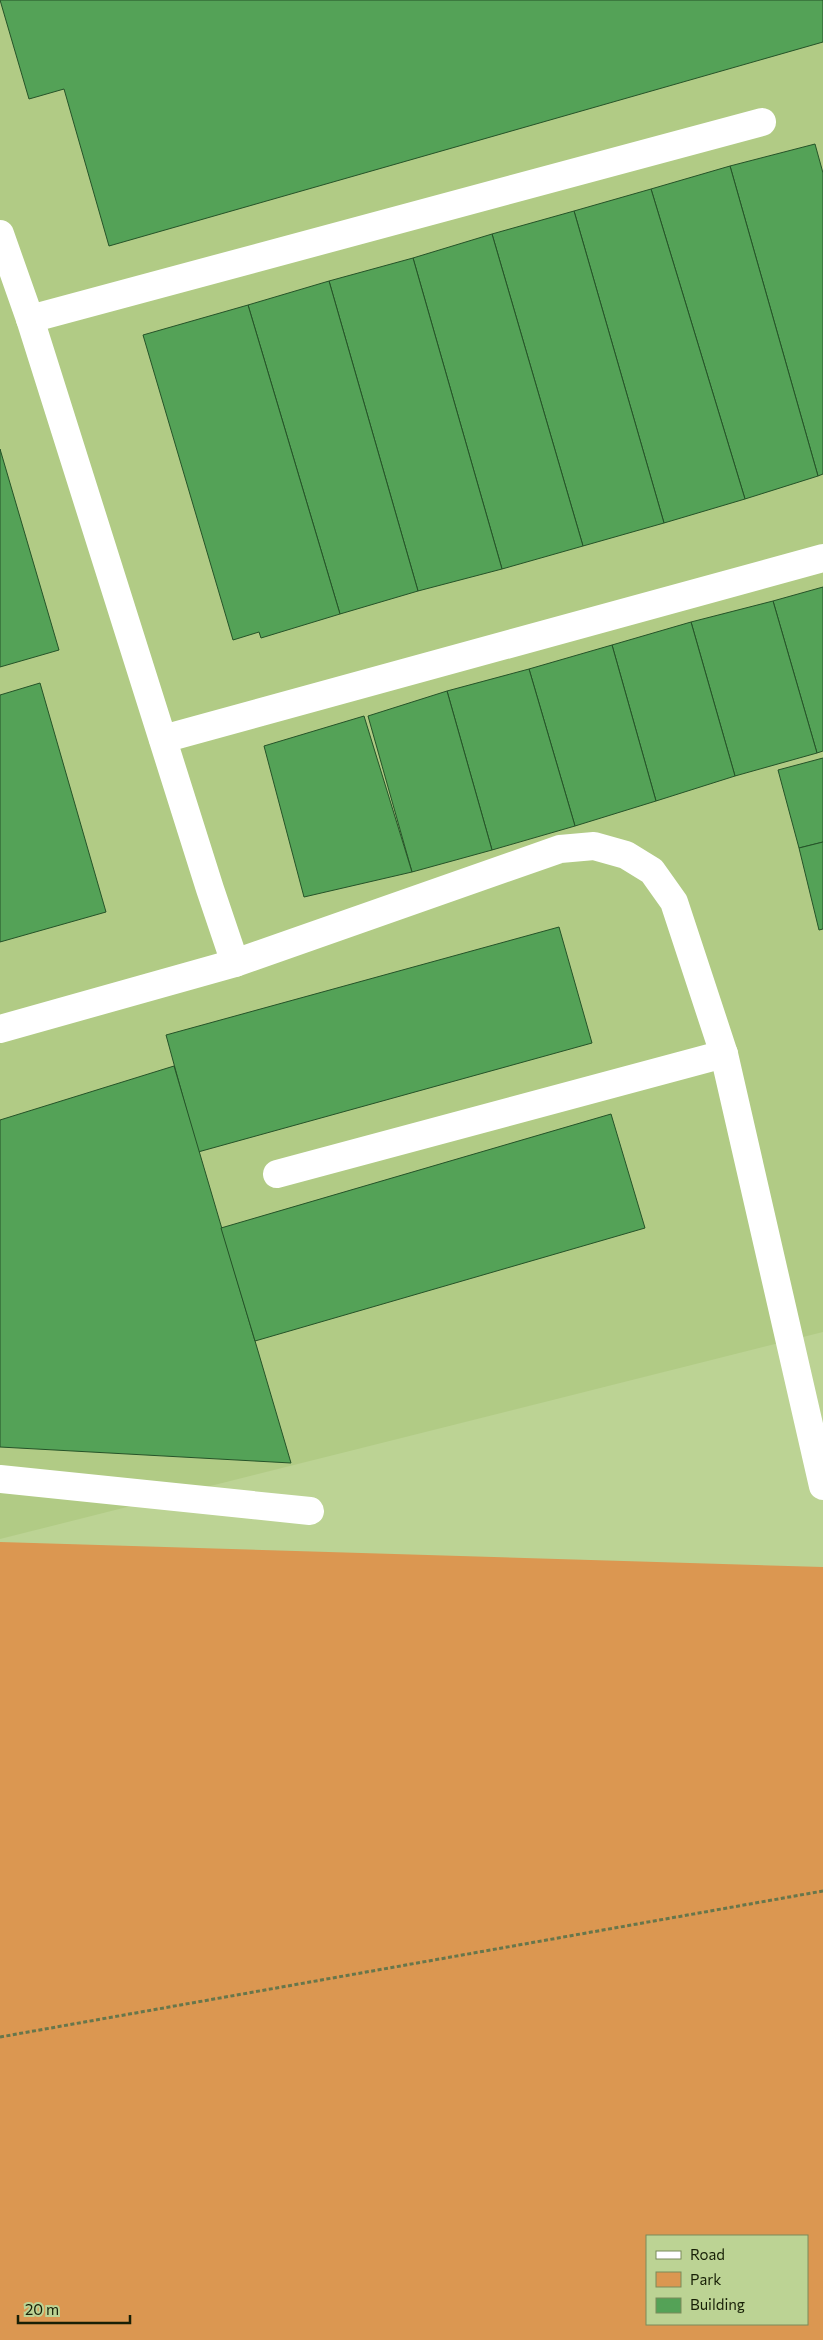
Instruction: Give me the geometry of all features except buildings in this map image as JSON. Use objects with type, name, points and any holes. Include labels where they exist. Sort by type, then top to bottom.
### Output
[{"type":"lane","points":[[30,319],[762,122]]},
{"type":"lane","points":[[0,234],[30,319],[210,890],[235,963]]},
{"type":"lane","points":[[163,739],[823,558]]},
{"type":"lane","points":[[0,1030],[235,963],[560,849],[594,846],[626,855],[652,872],[674,902],[724,1054],[823,1486]]},
{"type":"lane","points":[[277,1174],[724,1054]]},
{"type":"lane","points":[[0,1479],[310,1511]]},
{"type":"path","points":[[0,2037],[823,1892]]},
{"type":"shaded area","points":[[0,0],[823,0],[823,1332],[0,1539]]},
{"type":"green space","points":[[0,1542],[823,1567],[823,2340],[0,2340]]}]
